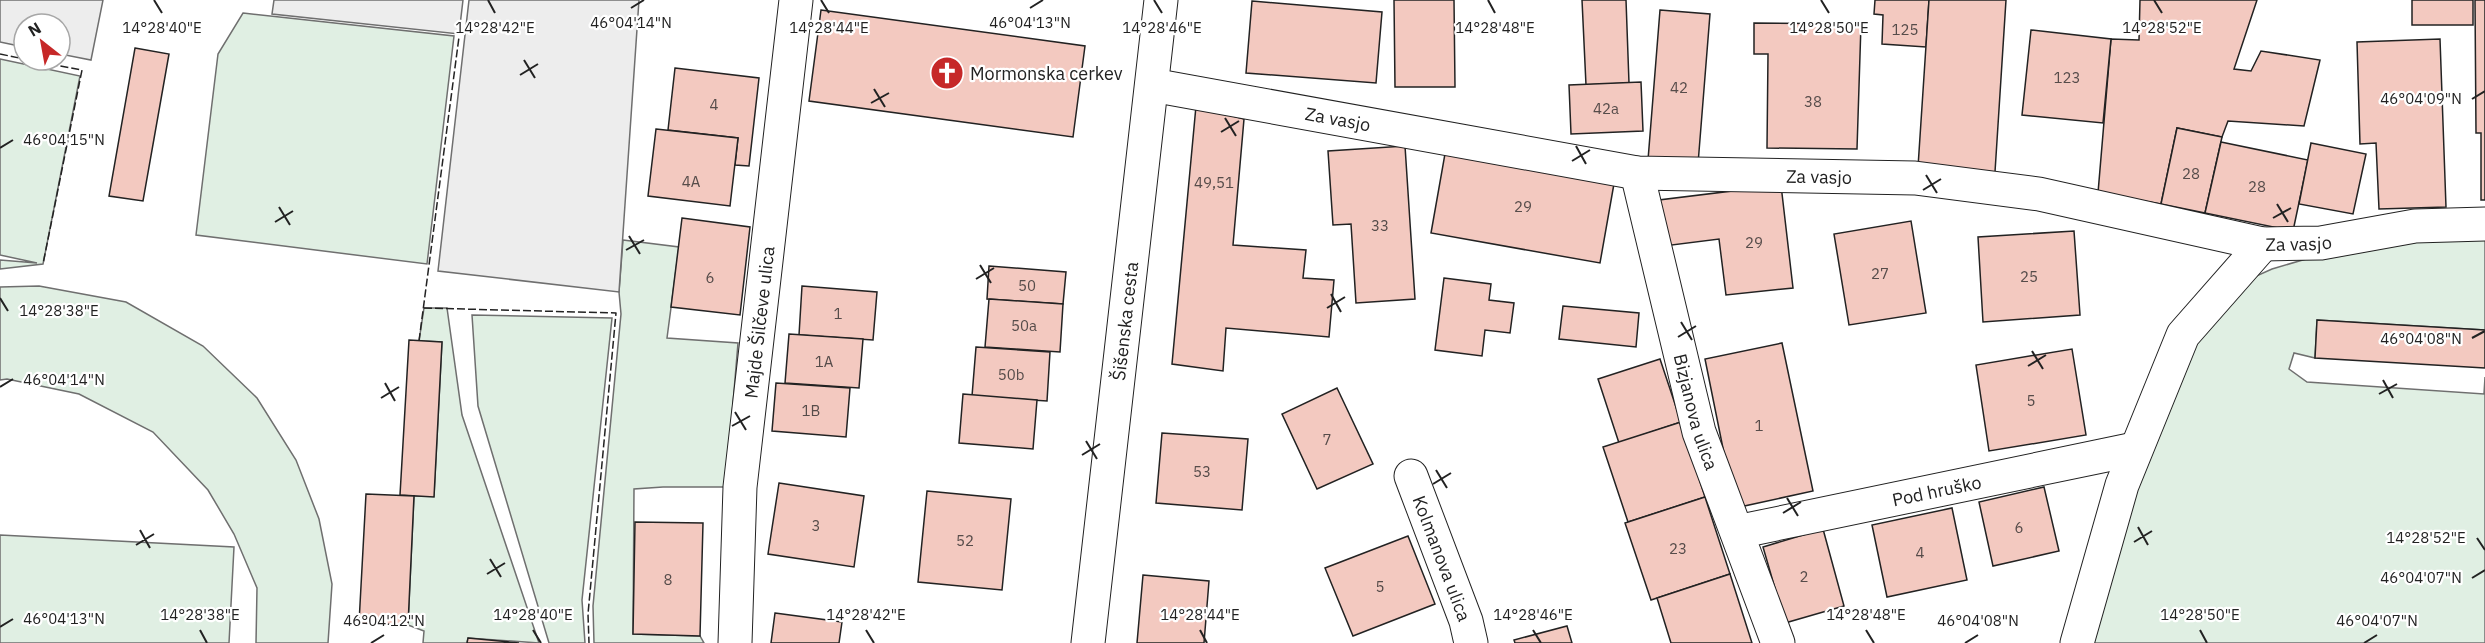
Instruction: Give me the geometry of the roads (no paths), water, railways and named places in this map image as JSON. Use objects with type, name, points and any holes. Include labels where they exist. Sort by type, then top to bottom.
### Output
[{"type":"street","name":"Majde Šilčeve ulica","points":[[735,643],[740,487],[796,0]]},
{"type":"street","name":"Šišenska cesta","points":[[1088,643],[1161,0]]},
{"type":"street","name":"Za vasjo","points":[[1152,85],[1637,174],[1915,178],[2039,194],[2263,244],[2321,243],[2415,226],[2485,224]]},
{"type":"street","name":"Bizjanova ulica","points":[[1637,174],[1699,432],[1778,643]]},
{"type":"street","points":[[2077,643],[2122,485],[2182,335],[2263,244]]},
{"type":"street","name":"Pod hruško","points":[[1737,532],[2135,448]]},
{"type":"street","name":"Kolmanova ulica","points":[[1411,476],[1466,621],[1471,643]]},
{"type":"place","name":"Mormonska cerkev","points":[[947,73]]}]
